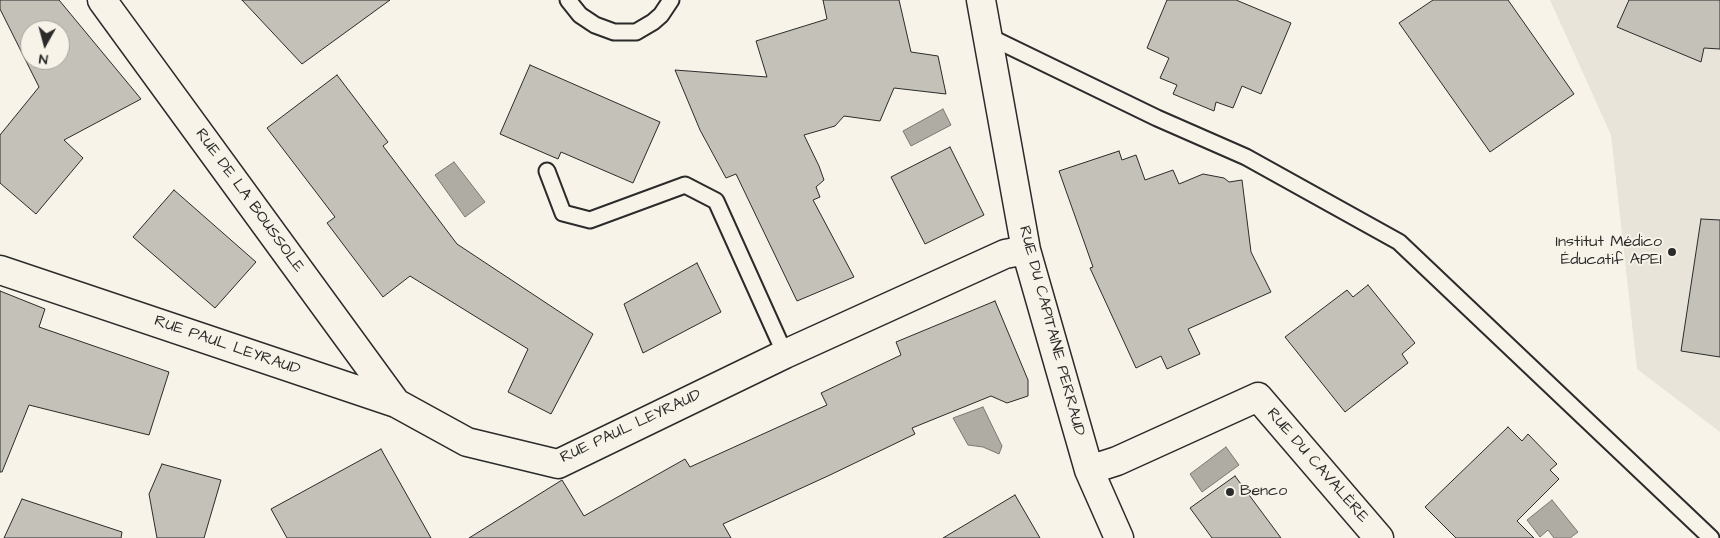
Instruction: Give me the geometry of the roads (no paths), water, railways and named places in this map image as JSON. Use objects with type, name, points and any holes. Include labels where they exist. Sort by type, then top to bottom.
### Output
[{"type":"street","name":"RUE DE LA BOUSSOLE","points":[[102,0],[396,403]]},
{"type":"street","name":"RUE DU CAPITAINE PERRAUD","points":[[981,0],[1026,250],[1089,470],[1119,538]]},
{"type":"street","name":"RUE PAUL LEYRAUD","points":[[0,270],[396,403],[467,442],[558,464],[785,354],[1005,254],[1026,250]]},
{"type":"street","name":"RUE DU CAVALÈRE","points":[[1089,470],[1117,460],[1258,397],[1379,538]]},
{"type":"lane","points":[[568,0],[580,15],[602,29],[636,32],[661,15],[671,0]]},
{"type":"lane","points":[[988,36],[1157,118],[1246,158],[1398,242],[1711,538]]},
{"type":"lane","points":[[547,171],[563,213],[590,220],[685,185],[716,201],[785,354]]},
{"type":"place","name":"Institut Médico Éducatif APEI","points":[[1672,252]]},
{"type":"place","name":"Benco","points":[[1230,492]]}]
